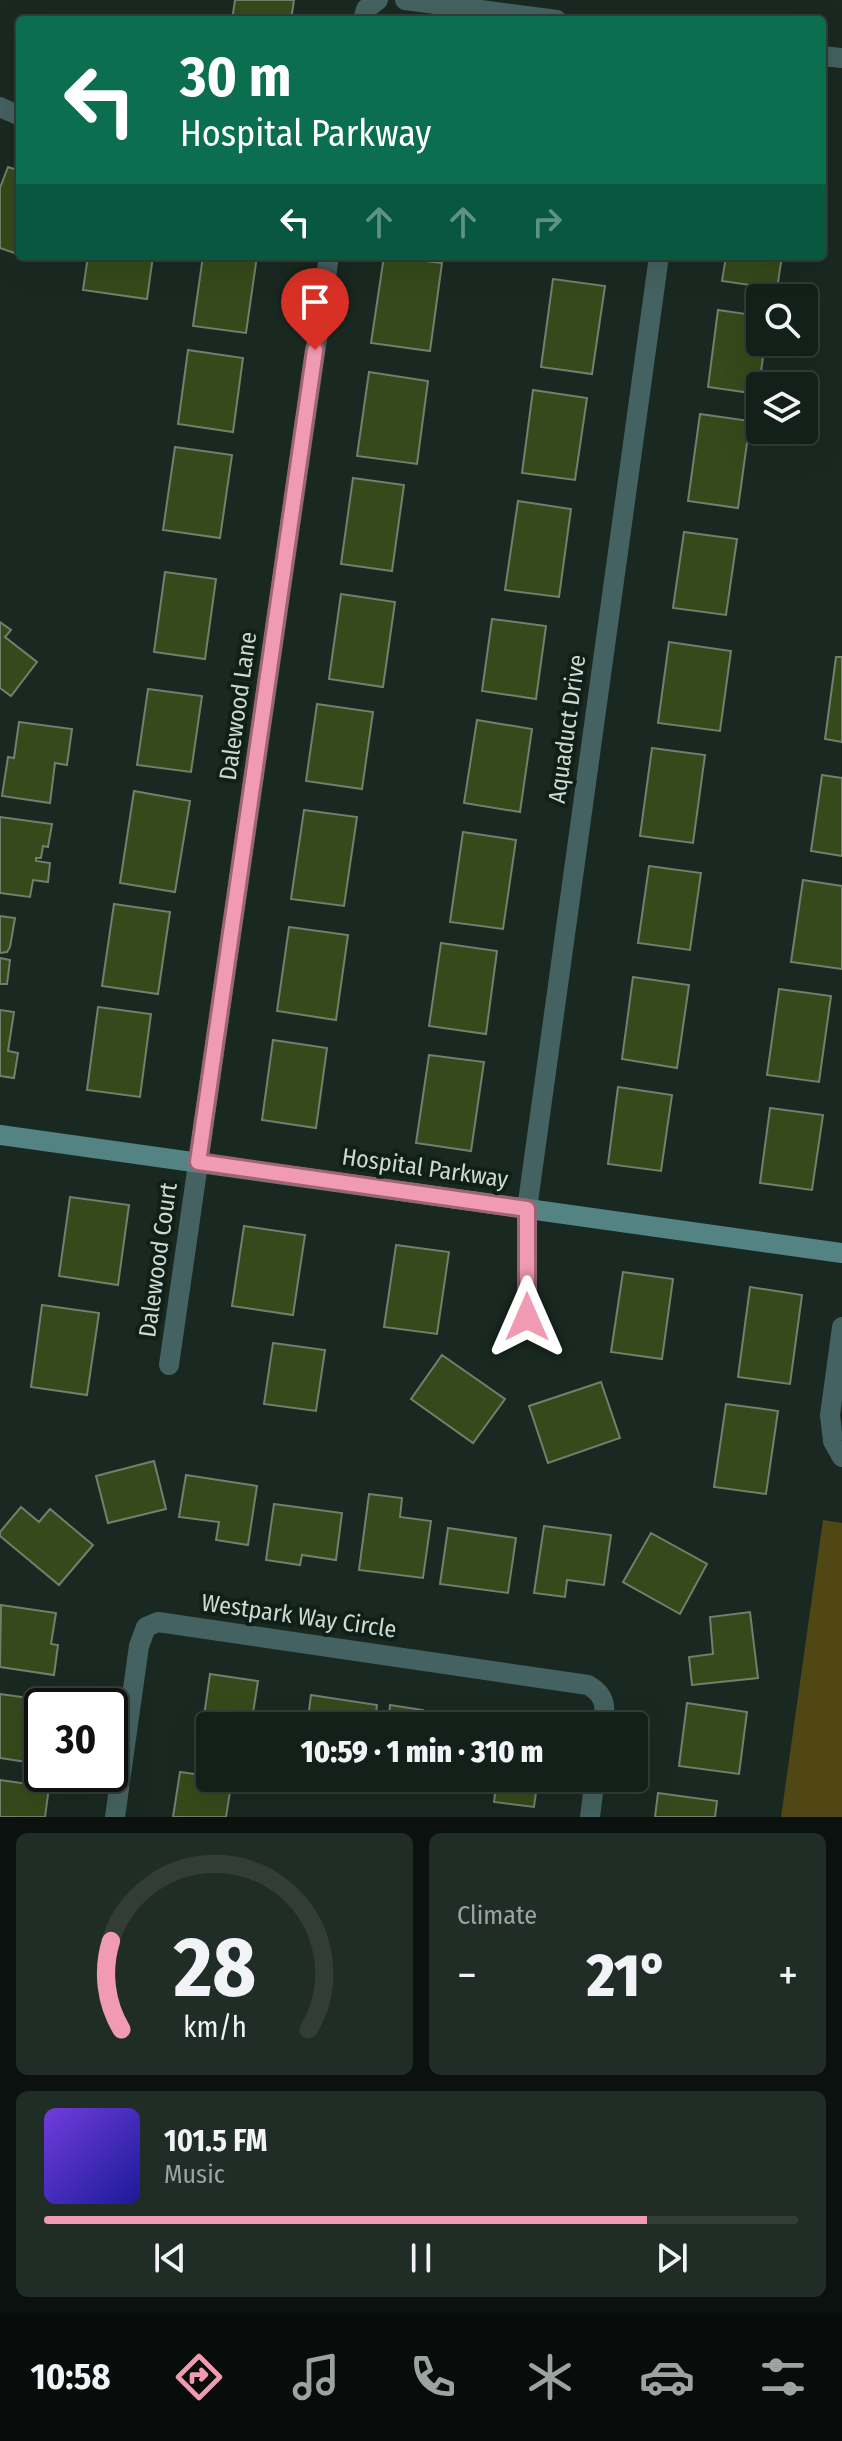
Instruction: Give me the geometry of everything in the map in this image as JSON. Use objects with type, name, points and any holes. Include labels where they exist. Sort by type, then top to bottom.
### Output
[{"type":"street","points":[[405,0],[527,16]]},
{"type":"street","name":"Dalewood Lane","points":[[198,1162],[328,260]]},
{"type":"street","name":"Aquaduct Drive","points":[[527,1317],[527,1209],[658,260]]},
{"type":"street","name":"Hospital Parkway","points":[[0,1135],[842,1253]]},
{"type":"street","name":"Dalewood Court","points":[[169,1365],[198,1162]]},
{"type":"street","points":[[842,1327],[830,1415],[833,1441],[842,1457]]},
{"type":"street","name":"Westpark Way Circle","points":[[115,1817],[139,1646],[146,1627],[158,1622],[588,1685],[603,1697],[603,1712]]},
{"type":"street","points":[[590,1817],[593,1792]]},
{"type":"shaded area","points":[[823,1520],[842,1523],[842,1817],[781,1817]]},
{"type":"building","points":[[235,0],[294,0],[292,16],[233,16]]},
{"type":"building","points":[[8,167],[16,170],[16,254],[0,248],[0,188]]},
{"type":"building","points":[[87,260],[152,260],[147,299],[83,290]]},
{"type":"building","points":[[202,260],[256,260],[246,333],[193,326]]},
{"type":"building","points":[[383,260],[442,263],[430,351],[371,343]]},
{"type":"building","points":[[725,260],[781,260],[778,284],[722,281]]},
{"type":"building","points":[[553,279],[605,286],[592,374],[541,367]]},
{"type":"building","points":[[718,310],[746,314],[746,356],[763,356],[761,372],[746,372],[746,392],[708,387]]},
{"type":"building","points":[[188,350],[243,358],[233,432],[178,424]]},
{"type":"building","points":[[369,372],[428,381],[417,464],[357,456]]},
{"type":"building","points":[[533,390],[587,398],[575,480],[522,473]]},
{"type":"building","points":[[700,414],[746,420],[747,444],[738,508],[688,501]]},
{"type":"building","points":[[175,447],[232,455],[220,538],[163,530]]},
{"type":"building","points":[[353,478],[404,485],[392,571],[341,564]]},
{"type":"building","points":[[518,501],[571,509],[559,597],[505,590]]},
{"type":"building","points":[[684,532],[737,539],[726,615],[673,608]]},
{"type":"building","points":[[165,572],[216,579],[205,659],[154,652]]},
{"type":"building","points":[[341,594],[395,602],[383,687],[329,679]]},
{"type":"building","points":[[492,619],[546,626],[536,699],[482,691]]},
{"type":"building","points":[[0,622],[11,630],[5,637],[37,662],[11,696],[0,688]]},
{"type":"building","points":[[669,642],[731,651],[720,731],[658,723]]},
{"type":"building","points":[[836,657],[842,657],[842,742],[825,739]]},
{"type":"building","points":[[148,689],[202,696],[191,772],[137,765]]},
{"type":"building","points":[[317,704],[373,712],[362,789],[306,781]]},
{"type":"building","points":[[477,720],[532,729],[520,812],[464,803]]},
{"type":"building","points":[[19,722],[72,729],[67,765],[55,763],[50,803],[2,796],[8,757],[14,758]]},
{"type":"building","points":[[652,748],[705,755],[693,843],[640,836]]},
{"type":"building","points":[[822,775],[842,778],[842,856],[811,851]]},
{"type":"building","points":[[134,791],[190,801],[175,892],[120,883]]},
{"type":"building","points":[[304,810],[357,817],[344,906],[291,899]]},
{"type":"building","points":[[0,817],[52,824],[48,847],[43,846],[41,858],[36,858],[36,861],[50,863],[48,882],[33,880],[30,897],[0,893]]},
{"type":"building","points":[[463,832],[516,840],[503,929],[450,922]]},
{"type":"building","points":[[649,866],[701,873],[690,950],[638,943]]},
{"type":"building","points":[[803,880],[842,886],[842,969],[791,962]]},
{"type":"building","points":[[114,904],[170,912],[158,994],[102,986]]},
{"type":"building","points":[[0,916],[15,918],[10,947],[7,952],[0,953]]},
{"type":"building","points":[[289,927],[348,935],[336,1020],[277,1011]]},
{"type":"building","points":[[441,943],[497,951],[486,1034],[429,1026]]},
{"type":"building","points":[[0,958],[10,960],[7,984],[0,984]]},
{"type":"building","points":[[633,977],[689,985],[677,1068],[622,1059]]},
{"type":"building","points":[[779,989],[831,996],[819,1082],[767,1075]]},
{"type":"building","points":[[98,1007],[151,1014],[140,1097],[87,1090]]},
{"type":"building","points":[[0,1010],[14,1012],[8,1051],[18,1053],[14,1078],[0,1076]]},
{"type":"building","points":[[273,1040],[327,1048],[316,1128],[262,1120]]},
{"type":"building","points":[[429,1055],[484,1062],[471,1151],[416,1143]]},
{"type":"building","points":[[618,1087],[672,1095],[661,1171],[608,1164]]},
{"type":"building","points":[[770,1108],[823,1115],[812,1190],[760,1183]]},
{"type":"building","points":[[70,1197],[129,1205],[118,1285],[59,1276]]},
{"type":"building","points":[[244,1226],[305,1235],[293,1315],[232,1306]]},
{"type":"building","points":[[396,1245],[449,1252],[437,1334],[384,1327]]},
{"type":"building","points":[[623,1272],[673,1279],[662,1359],[611,1352]]},
{"type":"building","points":[[750,1287],[802,1295],[790,1384],[738,1377]]},
{"type":"building","points":[[42,1305],[99,1313],[87,1395],[31,1387]]},
{"type":"building","points":[[273,1343],[325,1350],[316,1411],[264,1404]]},
{"type":"building","points":[[442,1355],[505,1399],[473,1443],[411,1399]]},
{"type":"building","points":[[601,1382],[620,1438],[548,1463],[529,1406]]},
{"type":"building","points":[[726,1404],[778,1411],[766,1494],[714,1487]]},
{"type":"building","points":[[154,1461],[166,1509],[108,1523],[96,1476]]},
{"type":"building","points":[[186,1475],[257,1486],[248,1545],[216,1540],[219,1522],[179,1517]]},
{"type":"building","points":[[369,1494],[402,1498],[400,1517],[431,1521],[423,1578],[359,1570]]},
{"type":"building","points":[[274,1504],[342,1513],[336,1560],[302,1555],[300,1565],[266,1560]]},
{"type":"building","points":[[21,1507],[39,1522],[50,1509],[93,1545],[59,1585],[0,1536]]},
{"type":"building","points":[[544,1526],[611,1535],[604,1585],[567,1580],[565,1597],[534,1593]]},
{"type":"building","points":[[448,1528],[516,1538],[508,1593],[440,1584]]},
{"type":"building","points":[[651,1533],[707,1564],[680,1614],[623,1582]]},
{"type":"building","points":[[1,1605],[56,1613],[51,1644],[58,1645],[54,1675],[0,1667]]},
{"type":"building","points":[[750,1612],[758,1678],[692,1685],[689,1657],[713,1654],[710,1617]]},
{"type":"building","points":[[210,1674],[258,1681],[253,1712],[205,1712]]},
{"type":"building","points":[[0,1694],[24,1697],[24,1762],[0,1758]]},
{"type":"building","points":[[311,1695],[377,1705],[376,1712],[309,1712]]},
{"type":"building","points":[[687,1703],[747,1712],[739,1774],[679,1766]]},
{"type":"building","points":[[390,1705],[423,1710],[423,1712],[389,1712]]},
{"type":"building","points":[[180,1772],[196,1774],[196,1792],[230,1792],[226,1817],[173,1817]]},
{"type":"building","points":[[0,1780],[24,1783],[24,1792],[48,1792],[45,1817],[0,1817]]},
{"type":"building","points":[[495,1792],[536,1792],[534,1807],[494,1802]]},
{"type":"building","points":[[658,1793],[717,1801],[715,1817],[655,1817]]},
{"type":"route","points":[[315,350],[198,1162],[527,1209],[527,1317]]}]
